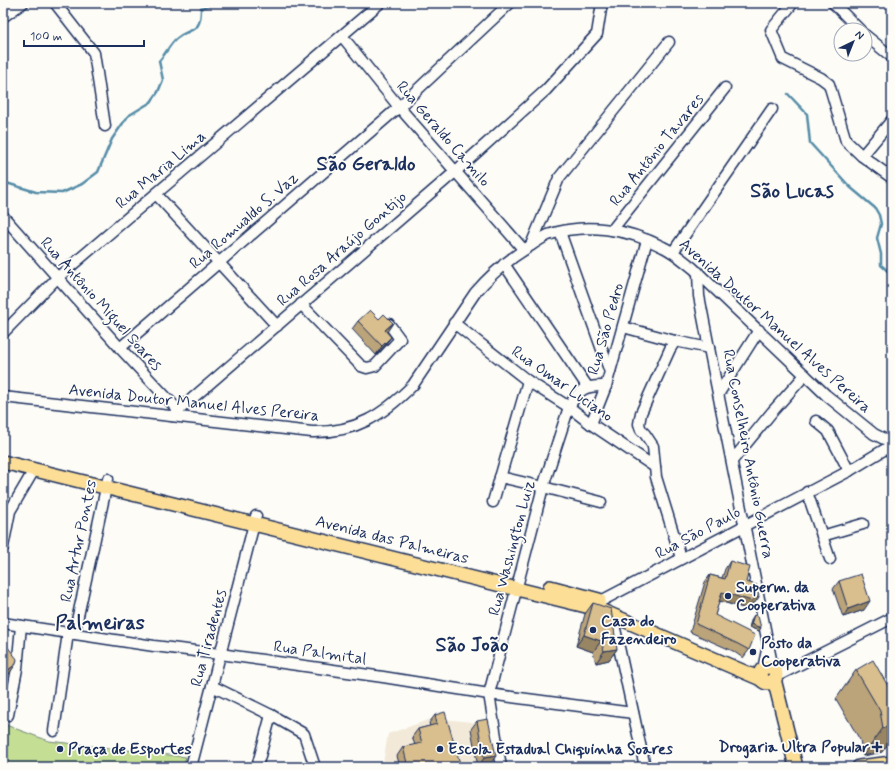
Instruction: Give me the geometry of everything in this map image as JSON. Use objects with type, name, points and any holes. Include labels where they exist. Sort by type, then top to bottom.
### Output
[{"type":"main road","name":"Avenida das Palmeiras","points":[[3,453],[107,483],[255,520],[518,584],[601,601],[742,665],[769,675]]},
{"type":"main road","name":"Avenida das Palmeiras","points":[[3,462],[34,470],[107,483]]},
{"type":"main road","name":"Avenida das Palmeiras","points":[[518,584],[598,608],[769,675]]},
{"type":"main road","points":[[769,675],[777,693],[796,764]]},
{"type":"main road","points":[[859,767],[892,763],[881,767]]},
{"type":"street","points":[[3,17],[24,3]]},
{"type":"street","points":[[55,3],[94,53],[104,126]]},
{"type":"street","name":"Rua Maria Lima","points":[[3,333],[57,278],[380,3]]},
{"type":"street","name":"Rua Romualdo S. Vaz","points":[[120,348],[399,107],[510,3]]},
{"type":"street","name":"Rua Rosa Araújo Gontijo","points":[[175,414],[546,90],[597,34],[602,3]]},
{"type":"street","points":[[793,3],[771,30],[783,59],[821,78],[829,84],[846,141],[862,156],[892,178]]},
{"type":"street","points":[[833,3],[852,22]]},
{"type":"street","name":"Rua Geraldo Camilo","points":[[342,36],[399,107],[527,247]]},
{"type":"street","points":[[527,247],[559,178],[669,42]]},
{"type":"street","points":[[873,42],[892,57]]},
{"type":"street","name":"Rua Antônio Tavares","points":[[612,230],[726,88]]},
{"type":"street","points":[[673,252],[772,109]]},
{"type":"street","points":[[862,156],[892,120]]},
{"type":"street","points":[[156,194],[220,262],[277,326]]},
{"type":"street","name":"Rua Antônio Miguel Soares","points":[[3,216],[120,348],[175,414]]},
{"type":"street","name":"Avenida Doutor Manuel Alves Pereira","points":[[3,397],[175,414],[312,432],[327,432],[355,426],[374,417],[401,397],[413,385],[475,293],[486,280],[504,264],[527,247],[547,236],[574,229],[592,228],[612,230],[635,235],[673,252],[698,272],[805,375],[857,422],[892,444]]},
{"type":"street","points":[[560,232],[610,372]]},
{"type":"street","name":"Rua São Pedro","points":[[592,424],[606,386],[647,240]]},
{"type":"street","points":[[504,264],[587,386],[606,386]]},
{"type":"street","name":"Rua Conselheiro Antônio Guerra","points":[[698,272],[699,296],[768,642],[769,675]]},
{"type":"street","points":[[301,304],[361,366],[367,368],[375,366],[400,339],[389,324]]},
{"type":"street","name":"Rua Omar Luciano","points":[[454,324],[528,381],[569,407],[654,467]]},
{"type":"street","points":[[623,327],[675,341],[709,348]]},
{"type":"street","points":[[719,394],[759,330]]},
{"type":"street","points":[[675,341],[670,349],[640,418],[641,430],[653,446],[656,477],[682,558]]},
{"type":"street","points":[[732,461],[768,416],[805,375]]},
{"type":"street","points":[[493,502],[528,381]]},
{"type":"street","name":"Rua Washington Luiz","points":[[501,767],[490,694],[544,487],[569,407],[575,397],[587,386]]},
{"type":"street","points":[[816,421],[828,431],[849,471]]},
{"type":"street","name":"Rua São Paulo","points":[[601,601],[849,471],[892,444]]},
{"type":"street","points":[[3,547],[10,511],[34,470]]},
{"type":"street","points":[[500,477],[600,502]]},
{"type":"street","name":"Rua Artur Pontes","points":[[54,731],[71,633],[107,483]]},
{"type":"street","points":[[807,492],[830,559]]},
{"type":"street","name":"Rua Tiradentes","points":[[191,767],[255,520]]},
{"type":"street","points":[[822,536],[863,524]]},
{"type":"street","points":[[612,614],[645,767]]},
{"type":"street","points":[[769,675],[800,664],[892,618]]},
{"type":"street","name":"Rua Palmital","points":[[3,623],[154,646],[383,677],[490,694],[633,713]]},
{"type":"street","points":[[8,715],[17,669],[21,626]]},
{"type":"street","points":[[212,686],[271,715],[304,734],[315,767]]},
{"type":"street","points":[[257,767],[271,715]]},
{"type":"shaded area","name":"Escola Estadual Chiquinha Soares","points":[[434,718],[490,724],[496,766],[384,767],[383,763],[388,734]]},
{"type":"green space","name":"Praça de Esportes","points":[[3,724],[49,741],[186,757],[183,767],[3,767]]},
{"type":"building","points":[[370,310],[379,319],[384,314],[393,323],[385,330],[391,337],[382,346],[358,321]]},
{"type":"building","points":[[730,561],[750,567],[746,582],[757,585],[759,597],[755,596],[752,601],[722,592],[715,615],[755,635],[749,650],[696,624],[710,575],[725,579]]},
{"type":"building","points":[[861,574],[870,601],[848,609],[839,581]]},
{"type":"building","points":[[593,603],[611,609],[617,649],[604,651],[601,641],[584,635]]},
{"type":"building","points":[[754,615],[758,616],[761,628],[751,624]]},
{"type":"building","points":[[3,641],[17,659],[16,664],[4,673],[3,671]]},
{"type":"building","points":[[873,660],[892,693],[892,726],[883,728],[880,711],[856,670]]},
{"type":"building","points":[[3,695],[6,700],[3,702]]},
{"type":"building","points":[[445,712],[461,767],[408,767],[403,747],[422,743],[418,729],[437,724],[435,715]]},
{"type":"building","points":[[488,719],[496,756],[484,758],[477,721]]},
{"type":"waterway","points":[[3,182],[36,192],[62,193],[82,184],[98,172],[112,139],[128,116],[151,102],[158,92],[163,80],[159,61],[176,39],[197,26],[201,17],[201,8],[217,3]]},
{"type":"waterway","points":[[229,3],[236,5],[248,3]]},
{"type":"waterway","points":[[255,3],[260,3]]},
{"type":"waterway","points":[[788,94],[807,114],[810,143],[850,187],[875,208],[879,215],[881,224],[877,238],[881,254],[881,265],[892,275]]},
{"type":"place","name":"Superm. da Cooperativa","points":[[728,596]]},
{"type":"place","name":"Casa do Fazendeiro","points":[[593,630]]},
{"type":"place","name":"Posto da Cooperativa","points":[[753,652]]},
{"type":"place","name":"Drogaria Ultra Popular","points":[[877,747]]},
{"type":"place","name":"Praça de Esportes","points":[[60,749]]},
{"type":"place","name":"Escola Estadual Chiquinha Soares","points":[[440,749]]},
{"type":"district","name":"São Geraldo","points":[[366,164]]},
{"type":"district","name":"São Lucas","points":[[792,191]]},
{"type":"district","name":"Palmeiras","points":[[100,623]]},
{"type":"district","name":"São João","points":[[472,645]]}]
